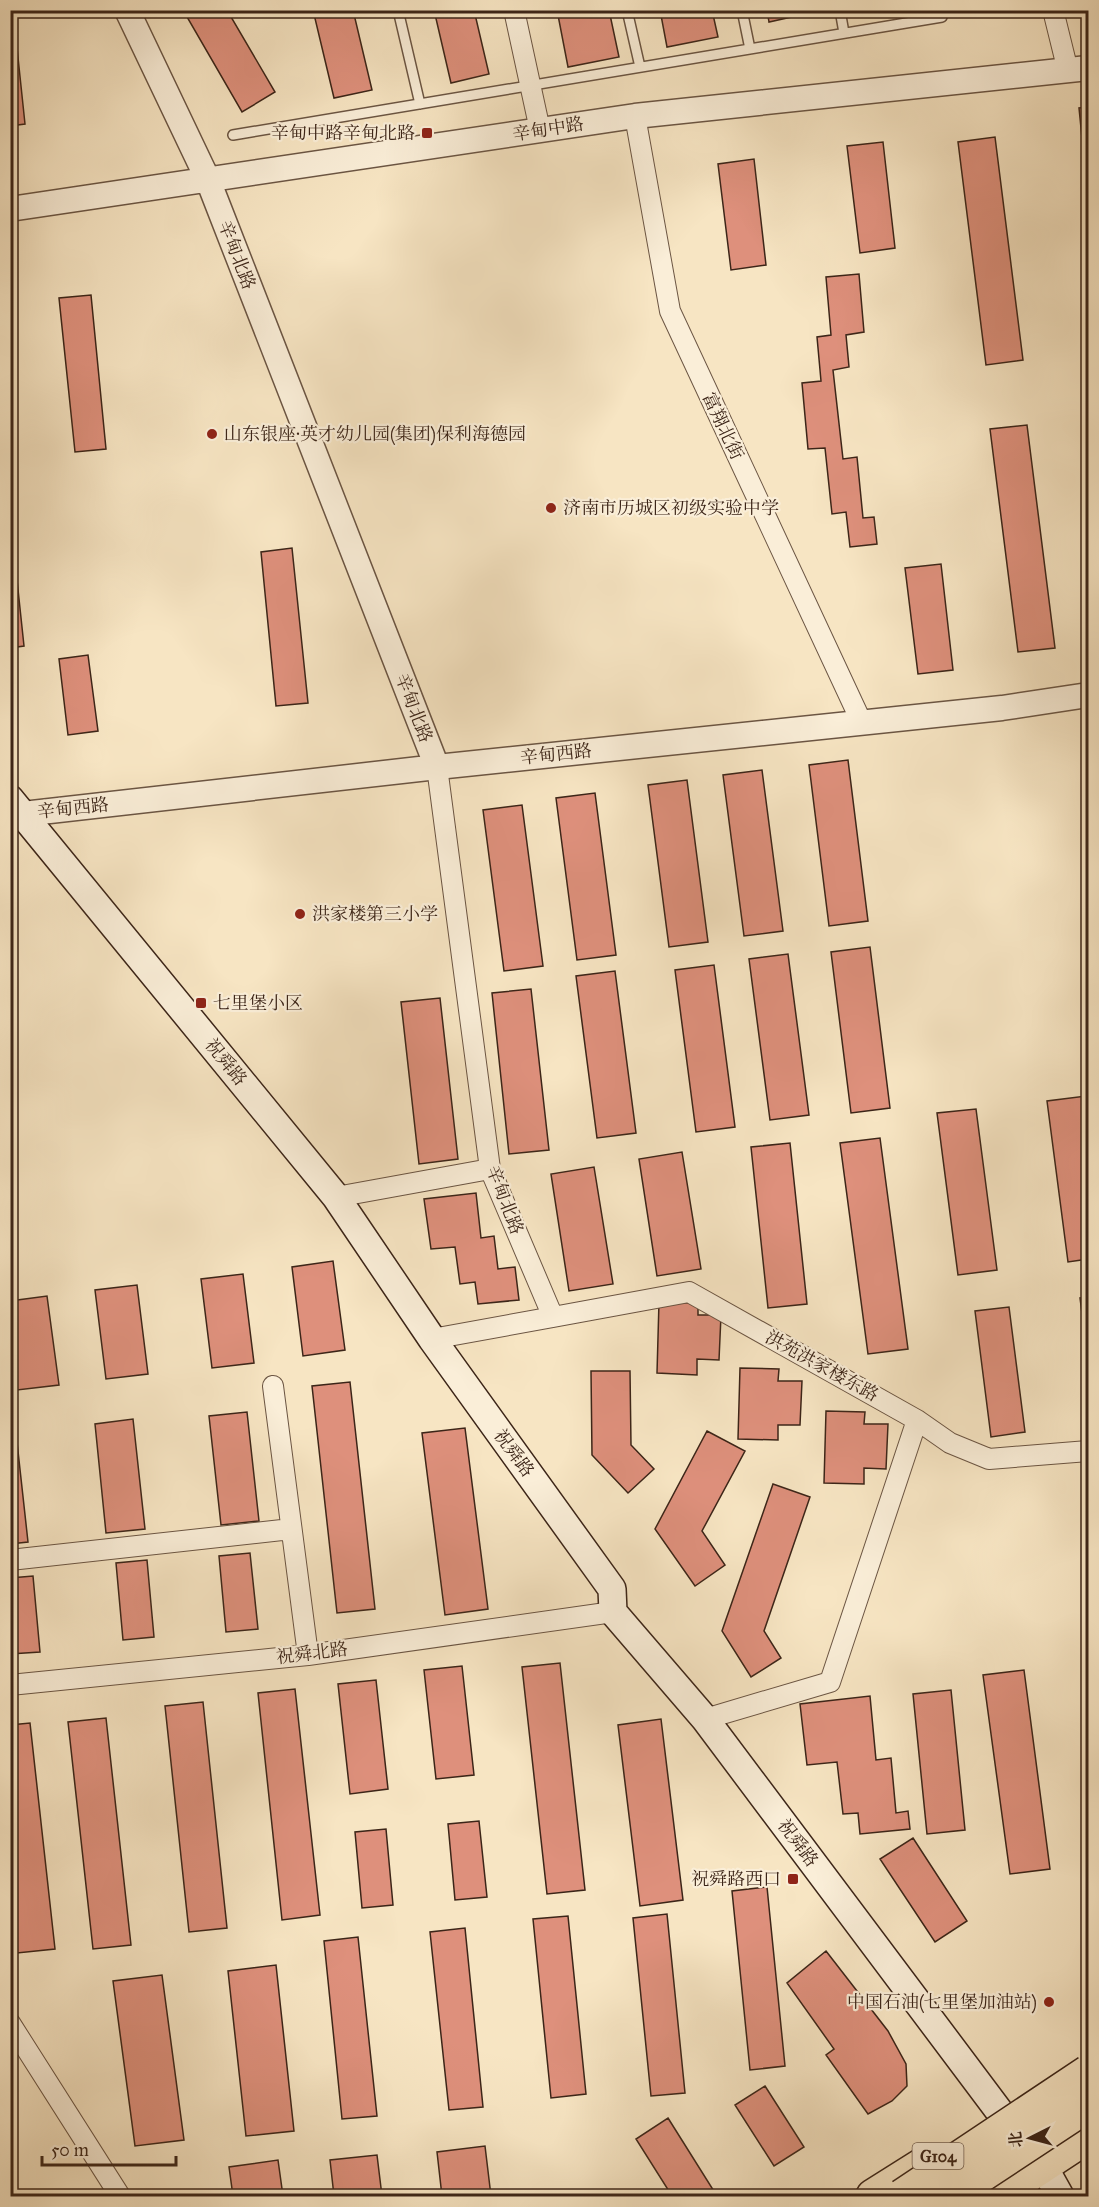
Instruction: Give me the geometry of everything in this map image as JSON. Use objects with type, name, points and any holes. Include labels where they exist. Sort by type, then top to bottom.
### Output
[{"type":"highway","name":"G104","points":[[873,2196],[1089,2060]]},
{"type":"highway","points":[[902,2196],[1089,2072]]},
{"type":"highway","points":[[950,2196],[1089,2104]]},
{"type":"highway","points":[[997,2196],[1040,2183],[1089,2136]]},
{"type":"main road","name":"祝舜路","points":[[17,806],[336,1197],[432,1339],[612,1589],[613,1612],[705,1719],[1002,2115],[1040,2183],[1050,2178],[1060,2196]]},
{"type":"street","name":"辛甸北路","points":[[127,10],[208,180],[437,767],[490,1169],[553,1317]]},
{"type":"street","points":[[514,10],[540,130]]},
{"type":"street","points":[[1053,10],[1078,70]]},
{"type":"street","name":"辛甸中路","points":[[10,209],[635,116],[1078,70]]},
{"type":"street","name":"富翔北街","points":[[635,116],[670,311],[861,721]]},
{"type":"street","name":"辛甸西路","points":[[17,806],[437,767],[1002,708],[1089,695]]},
{"type":"street","points":[[336,1197],[490,1169]]},
{"type":"street","name":"洪苑洪家楼东路","points":[[553,1317],[689,1292],[918,1420],[950,1443],[989,1459],[1089,1451]]},
{"type":"street","points":[[432,1339],[553,1317]]},
{"type":"street","points":[[273,1386],[308,1655]]},
{"type":"street","points":[[705,1719],[830,1682],[918,1420]]},
{"type":"street","points":[[10,1560],[291,1529]]},
{"type":"street","name":"祝舜北路","points":[[10,1685],[308,1655],[613,1612]]},
{"type":"street","points":[[10,2023],[120,2196]]},
{"type":"lane","points":[[398,10],[420,104]]},
{"type":"lane","points":[[627,10],[640,67]]},
{"type":"lane","points":[[742,10],[750,49]]},
{"type":"lane","points":[[840,10],[844,33]]},
{"type":"lane","points":[[233,135],[942,17],[940,10]]},
{"type":"building","points":[[10,10],[13,10],[25,124],[10,126]]},
{"type":"building","points":[[183,10],[227,10],[275,92],[242,112]]},
{"type":"building","points":[[313,10],[353,10],[372,90],[334,98]]},
{"type":"building","points":[[434,10],[474,10],[489,74],[451,83]]},
{"type":"building","points":[[557,10],[609,10],[619,57],[568,67]]},
{"type":"building","points":[[660,10],[712,10],[718,37],[667,47]]},
{"type":"building","points":[[767,10],[819,10],[819,11],[769,22]]},
{"type":"building","points":[[1088,107],[1088,199],[1079,108]]},
{"type":"building","points":[[995,137],[1023,360],[986,365],[958,142]]},
{"type":"building","points":[[883,142],[895,248],[860,253],[847,146]]},
{"type":"building","points":[[754,159],[766,265],[731,270],[718,164]]},
{"type":"building","points":[[859,274],[864,332],[846,335],[849,367],[833,370],[843,459],[857,457],[863,518],[874,517],[877,544],[850,547],[846,512],[832,514],[825,448],[808,449],[802,383],[821,381],[817,337],[831,335],[826,277]]},
{"type":"building","points":[[91,295],[106,449],[75,452],[59,298]]},
{"type":"building","points":[[1027,425],[1055,648],[1018,652],[990,429]]},
{"type":"building","points":[[10,514],[24,646],[10,648]]},
{"type":"building","points":[[292,548],[308,703],[276,706],[261,552]]},
{"type":"building","points":[[941,564],[953,670],[918,674],[905,568]]},
{"type":"building","points":[[88,655],[98,731],[68,735],[59,659]]},
{"type":"building","points":[[848,760],[868,921],[829,926],[809,765]]},
{"type":"building","points":[[762,770],[783,931],[744,936],[723,775]]},
{"type":"building","points":[[687,780],[708,942],[669,947],[648,785]]},
{"type":"building","points":[[595,793],[616,955],[577,960],[556,798]]},
{"type":"building","points":[[522,805],[543,966],[504,971],[483,810]]},
{"type":"building","points":[[870,947],[890,1108],[851,1113],[831,952]]},
{"type":"building","points":[[788,954],[809,1115],[770,1120],[749,959]]},
{"type":"building","points":[[714,965],[735,1127],[696,1132],[675,970]]},
{"type":"building","points":[[615,971],[636,1133],[597,1138],[576,976]]},
{"type":"building","points":[[531,989],[549,1150],[509,1154],[492,993]]},
{"type":"building","points":[[440,998],[458,1159],[419,1164],[401,1002]]},
{"type":"building","points":[[1086,1096],[1088,1259],[1068,1262],[1047,1101]]},
{"type":"building","points":[[976,1109],[997,1270],[958,1275],[937,1113]]},
{"type":"building","points":[[880,1138],[908,1349],[868,1354],[840,1143]]},
{"type":"building","points":[[790,1143],[807,1304],[768,1308],[751,1147]]},
{"type":"building","points":[[682,1152],[701,1269],[657,1276],[639,1159]]},
{"type":"building","points":[[594,1167],[613,1284],[569,1291],[551,1174]]},
{"type":"building","points":[[476,1193],[481,1238],[494,1236],[498,1269],[515,1267],[519,1300],[478,1304],[475,1282],[460,1284],[455,1247],[431,1249],[424,1199]]},
{"type":"building","points":[[333,1261],[345,1350],[303,1356],[292,1267]]},
{"type":"building","points":[[243,1274],[254,1363],[212,1368],[201,1279]]},
{"type":"building","points":[[137,1285],[148,1374],[106,1379],[95,1290]]},
{"type":"building","points":[[47,1296],[59,1385],[17,1390],[10,1341],[10,1301]]},
{"type":"building","points":[[1088,1297],[1088,1360],[1080,1298]]},
{"type":"building","points":[[659,1302],[698,1303],[698,1315],[721,1315],[719,1360],[697,1359],[697,1375],[657,1373]]},
{"type":"building","points":[[1009,1307],[1025,1432],[991,1437],[975,1311]]},
{"type":"building","points":[[740,1368],[779,1369],[778,1381],[802,1381],[800,1425],[778,1425],[778,1440],[738,1439]]},
{"type":"building","points":[[591,1371],[630,1371],[631,1445],[654,1469],[628,1493],[592,1455]]},
{"type":"building","points":[[350,1382],[375,1609],[337,1613],[312,1386]]},
{"type":"building","points":[[826,1411],[865,1412],[864,1424],[888,1424],[886,1469],[864,1468],[864,1484],[824,1483]]},
{"type":"building","points":[[247,1412],[259,1521],[221,1525],[209,1416]]},
{"type":"building","points":[[133,1419],[145,1529],[106,1533],[95,1424]]},
{"type":"building","points":[[465,1428],[488,1609],[445,1615],[422,1433]]},
{"type":"building","points":[[707,1431],[745,1451],[702,1531],[725,1565],[695,1586],[655,1529]]},
{"type":"building","points":[[16,1433],[28,1542],[10,1544],[10,1434]]},
{"type":"building","points":[[773,1484],[810,1497],[764,1631],[781,1658],[751,1677],[722,1631]]},
{"type":"building","points":[[250,1553],[258,1629],[226,1632],[219,1556]]},
{"type":"building","points":[[147,1560],[154,1637],[123,1640],[116,1563]]},
{"type":"building","points":[[33,1576],[40,1652],[10,1654],[10,1578]]},
{"type":"building","points":[[560,1663],[585,1890],[547,1894],[522,1667]]},
{"type":"building","points":[[462,1666],[474,1775],[436,1779],[424,1670]]},
{"type":"building","points":[[1088,1668],[1088,1719],[1082,1669]]},
{"type":"building","points":[[1024,1670],[1050,1869],[1010,1874],[983,1675]]},
{"type":"building","points":[[376,1680],[388,1789],[350,1794],[338,1684]]},
{"type":"building","points":[[295,1689],[320,1915],[282,1920],[258,1693]]},
{"type":"building","points":[[951,1690],[965,1830],[927,1834],[913,1694]]},
{"type":"building","points":[[870,1696],[876,1760],[891,1758],[896,1813],[908,1811],[910,1829],[860,1834],[858,1813],[843,1814],[837,1762],[807,1765],[800,1704]]},
{"type":"building","points":[[203,1702],[227,1928],[189,1932],[165,1706]]},
{"type":"building","points":[[106,1718],[131,1945],[93,1949],[68,1722]]},
{"type":"building","points":[[661,1719],[683,1900],[640,1906],[618,1725]]},
{"type":"building","points":[[30,1723],[55,1949],[17,1953],[10,1894],[10,1725]]},
{"type":"building","points":[[479,1821],[487,1897],[455,1900],[448,1824]]},
{"type":"building","points":[[386,1829],[393,1905],[362,1908],[355,1832]]},
{"type":"building","points":[[913,1838],[967,1921],[935,1942],[880,1859]]},
{"type":"building","points":[[767,1887],[785,2066],[750,2070],[732,1891]]},
{"type":"building","points":[[667,1914],[685,2093],[651,2096],[633,1918]]},
{"type":"building","points":[[568,1916],[586,2094],[551,2098],[533,1919]]},
{"type":"building","points":[[465,1928],[483,2107],[449,2110],[430,1932]]},
{"type":"building","points":[[358,1937],[377,2116],[342,2119],[324,1941]]},
{"type":"building","points":[[826,1951],[888,2031],[906,2064],[907,2086],[892,2101],[868,2114],[826,2055],[834,2049],[787,1983]]},
{"type":"building","points":[[276,1965],[294,2131],[246,2136],[228,1971]]},
{"type":"building","points":[[162,1975],[184,2140],[135,2146],[113,1981]]},
{"type":"building","points":[[765,2086],[804,2147],[774,2166],[735,2105]]},
{"type":"building","points":[[668,2118],[717,2196],[672,2196],[636,2139]]},
{"type":"building","points":[[485,2146],[491,2196],[442,2196],[437,2152]]},
{"type":"building","points":[[377,2155],[382,2196],[334,2196],[330,2160]]},
{"type":"building","points":[[278,2160],[283,2196],[233,2196],[229,2167]]},
{"type":"place","name":"辛甸中路辛甸北路","points":[[427,133]]},
{"type":"place","name":"山东银座·英才幼儿园(集团)保利海德园","points":[[212,434]]},
{"type":"place","name":"济南市历城区初级实验中学","points":[[551,508]]},
{"type":"place","name":"洪家楼第三小学","points":[[300,914]]},
{"type":"place","name":"七里堡小区","points":[[201,1003]]},
{"type":"place","name":"祝舜路西口","points":[[793,1879]]},
{"type":"place","name":"中国石油(七里堡加油站)","points":[[1049,2002]]}]
